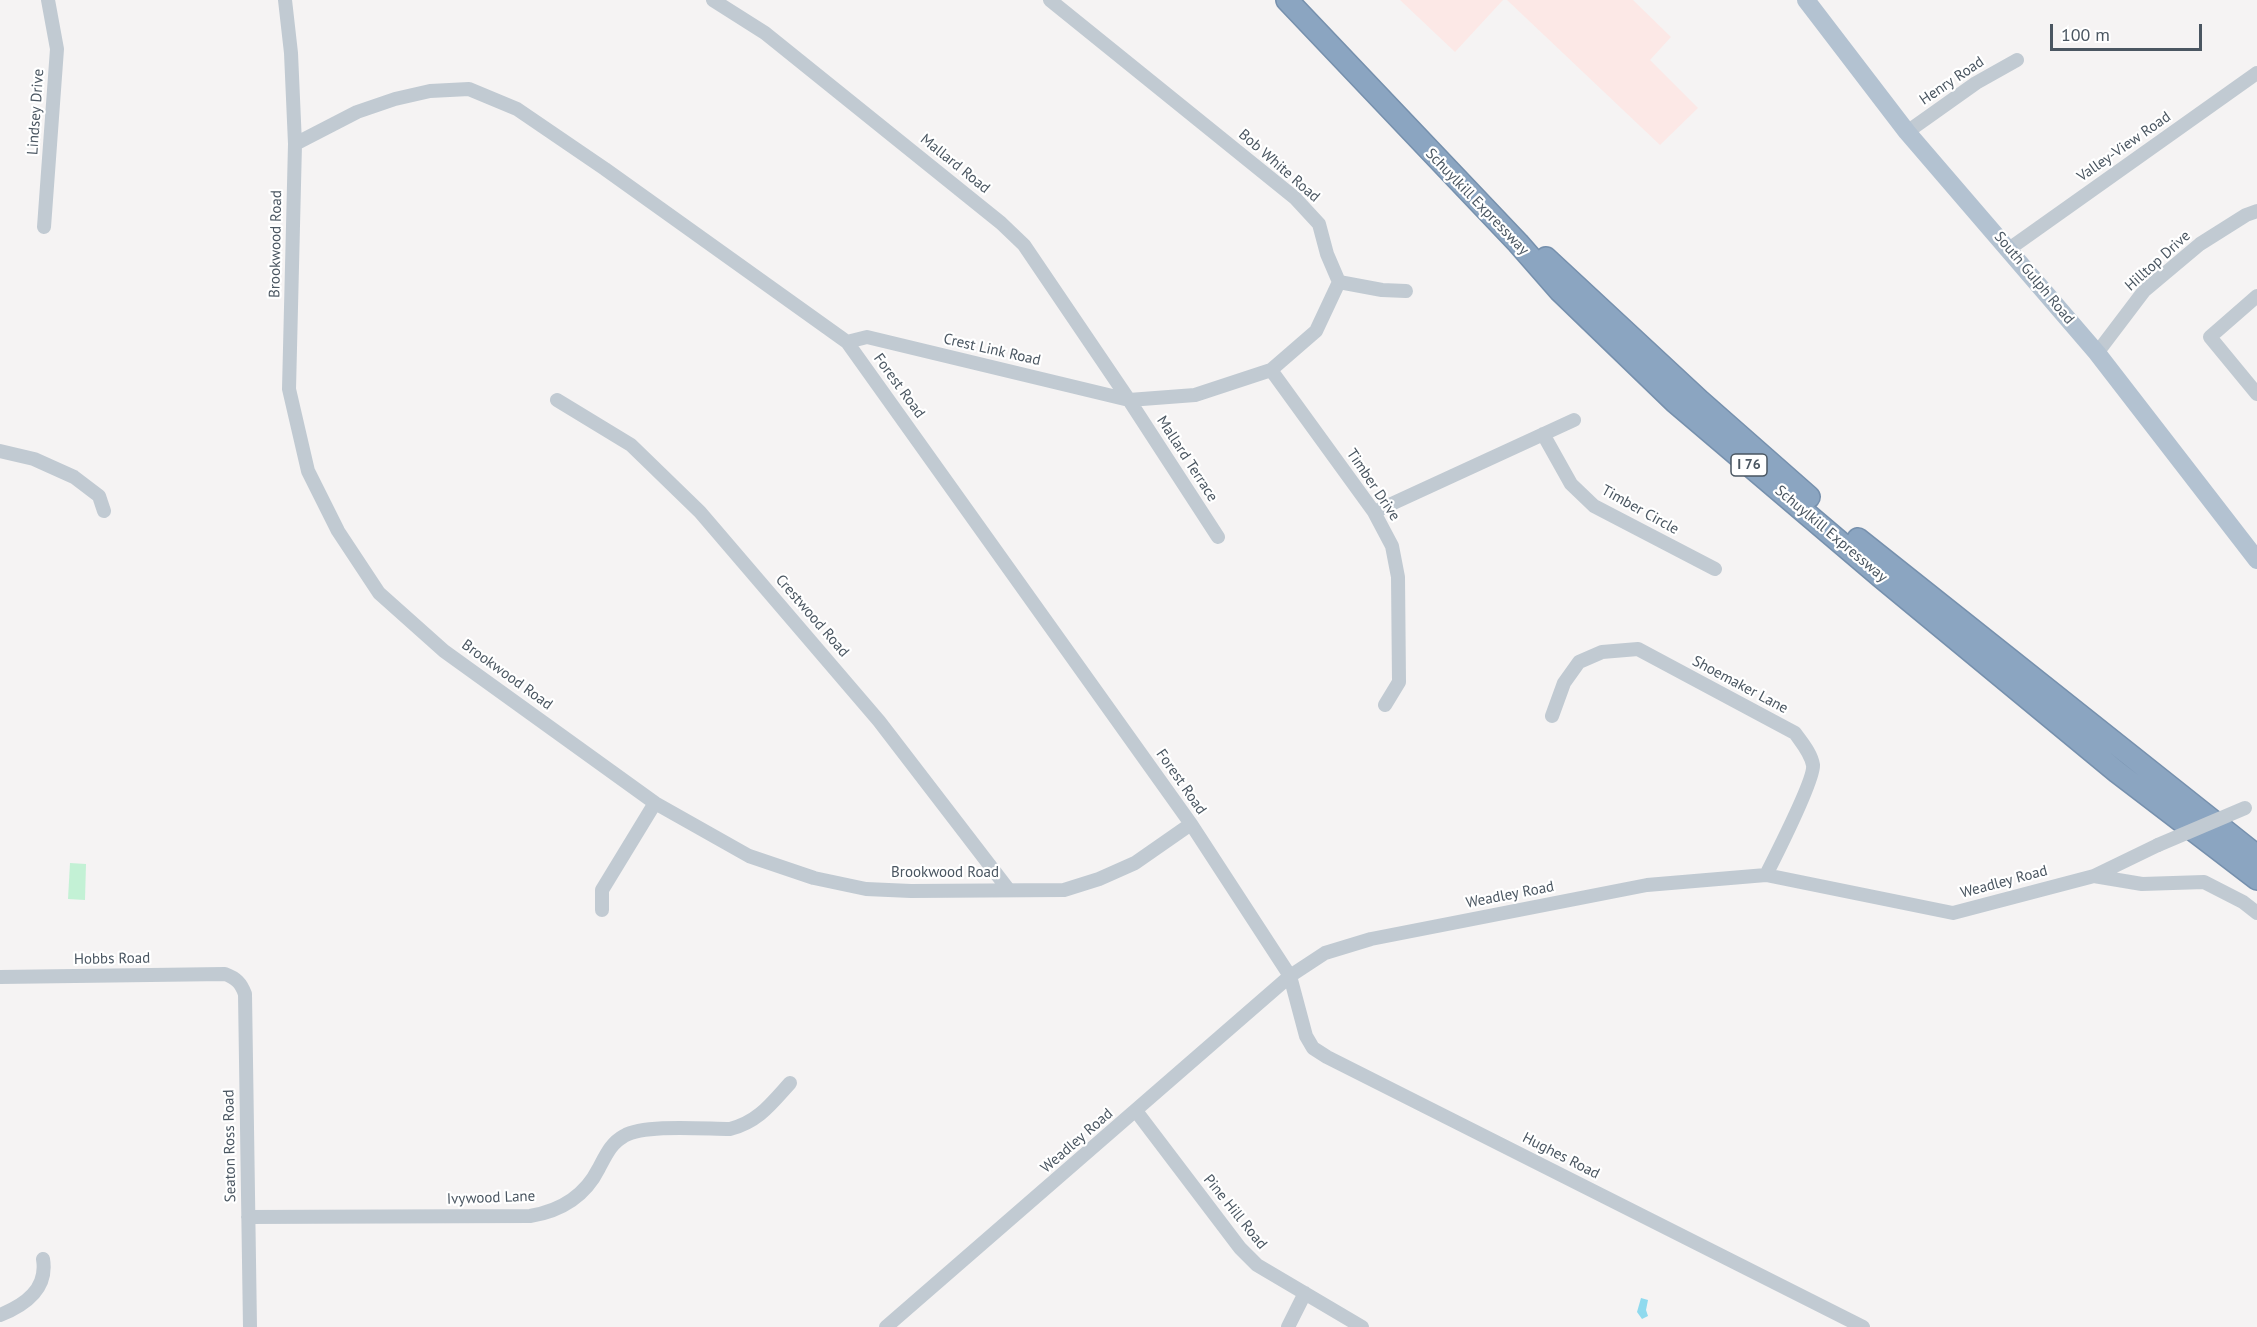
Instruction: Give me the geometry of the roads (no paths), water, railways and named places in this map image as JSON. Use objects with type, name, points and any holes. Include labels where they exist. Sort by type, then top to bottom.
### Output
[{"type":"highway","name":"Schuylkill Expressway","points":[[1287,0],[1518,243],[1560,291],[1675,402],[2108,765],[2257,879]]},
{"type":"highway","name":"Schuylkill Expressway","points":[[1301,0],[1542,253],[1700,401],[1847,530],[2257,856]]},
{"type":"main road","name":"South Gulph Road","points":[[1806,0],[1907,132],[2097,353],[2257,560]]},
{"type":"street","name":"Lindsey Drive","points":[[44,227],[57,49],[48,0]]},
{"type":"street","name":"Brookwood Road","points":[[285,0],[291,53],[295,144],[289,389],[308,471],[338,531],[379,593],[444,651],[656,803],[749,856],[814,878],[866,889],[1064,890],[1099,879],[1135,863],[1191,824]]},
{"type":"street","name":"Mallard Road","points":[[713,0],[765,33],[1024,245],[1129,400]]},
{"type":"street","name":"Bob White Road","points":[[1050,0],[1295,198],[1319,224],[1327,254],[1339,282]]},
{"type":"street","name":"Henry Road","points":[[1907,132],[1976,83],[2017,60]]},
{"type":"street","name":"Valley-View Road","points":[[2009,249],[2257,73]]},
{"type":"street","name":"Forest Road","points":[[295,144],[357,112],[386,102],[430,91],[469,89],[517,109],[847,342],[1191,824],[1290,976]]},
{"type":"street","name":"Hilltop Drive","points":[[2097,353],[2144,291],[2200,244],[2246,215],[2257,212]]},
{"type":"street","points":[[1129,400],[1195,395],[1272,370],[1316,331],[1339,282],[1382,290],[1406,291]]},
{"type":"street","points":[[2257,296],[2210,337],[2257,394]]},
{"type":"street","name":"Crest Link Road","points":[[847,342],[867,337],[1129,400]]},
{"type":"street","name":"Timber Drive","points":[[1272,370],[1374,512],[1392,546],[1398,577],[1399,682],[1386,705]]},
{"type":"street","name":"Crestwood Road","points":[[558,400],[631,445],[700,512],[879,721],[1008,889]]},
{"type":"street","name":"Mallard Terrace","points":[[1129,400],[1218,537]]},
{"type":"street","points":[[1374,512],[1574,420]]},
{"type":"street","name":"Timber Circle","points":[[1543,434],[1571,484],[1594,506],[1715,569]]},
{"type":"street","points":[[0,452],[34,459],[74,477],[99,496],[104,511]]},
{"type":"street","name":"Shoemaker Lane","points":[[1552,716],[1564,683],[1579,662],[1602,652],[1638,649],[1795,732],[1809,753],[1814,767],[1766,875]]},
{"type":"street","points":[[602,910],[602,890],[656,803]]},
{"type":"street","name":"Weadley Road","points":[[886,1327],[1290,976],[1325,953],[1371,939],[1647,885],[1766,875],[1953,913],[2094,876],[2158,844],[2251,807]]},
{"type":"street","points":[[2094,876],[2142,884],[2204,882],[2243,902],[2257,913]]},
{"type":"street","name":"Hobbs Road","points":[[0,977],[225,974]]},
{"type":"street","name":"Seaton Ross Road","points":[[225,974],[241,983],[246,994],[250,1327]]},
{"type":"street","name":"Hughes Road","points":[[1290,976],[1306,1036],[1313,1048],[1327,1057],[1863,1327]]},
{"type":"street","name":"Ivywood Lane","points":[[248,1217],[530,1216],[543,1214],[566,1204],[585,1189],[598,1171],[607,1152],[624,1136],[644,1130],[730,1129],[742,1126],[763,1114],[790,1083]]},
{"type":"street","name":"Pine Hill Road","points":[[1136,1110],[1240,1248],[1257,1265],[1362,1327]]},
{"type":"street","points":[[0,1315],[25,1302],[41,1285],[45,1269],[43,1259]]},
{"type":"street","points":[[1288,1327],[1305,1293]]},
{"type":"water","points":[[1641,1298],[1648,1300],[1646,1310],[1648,1316],[1642,1319],[1637,1312]]}]
